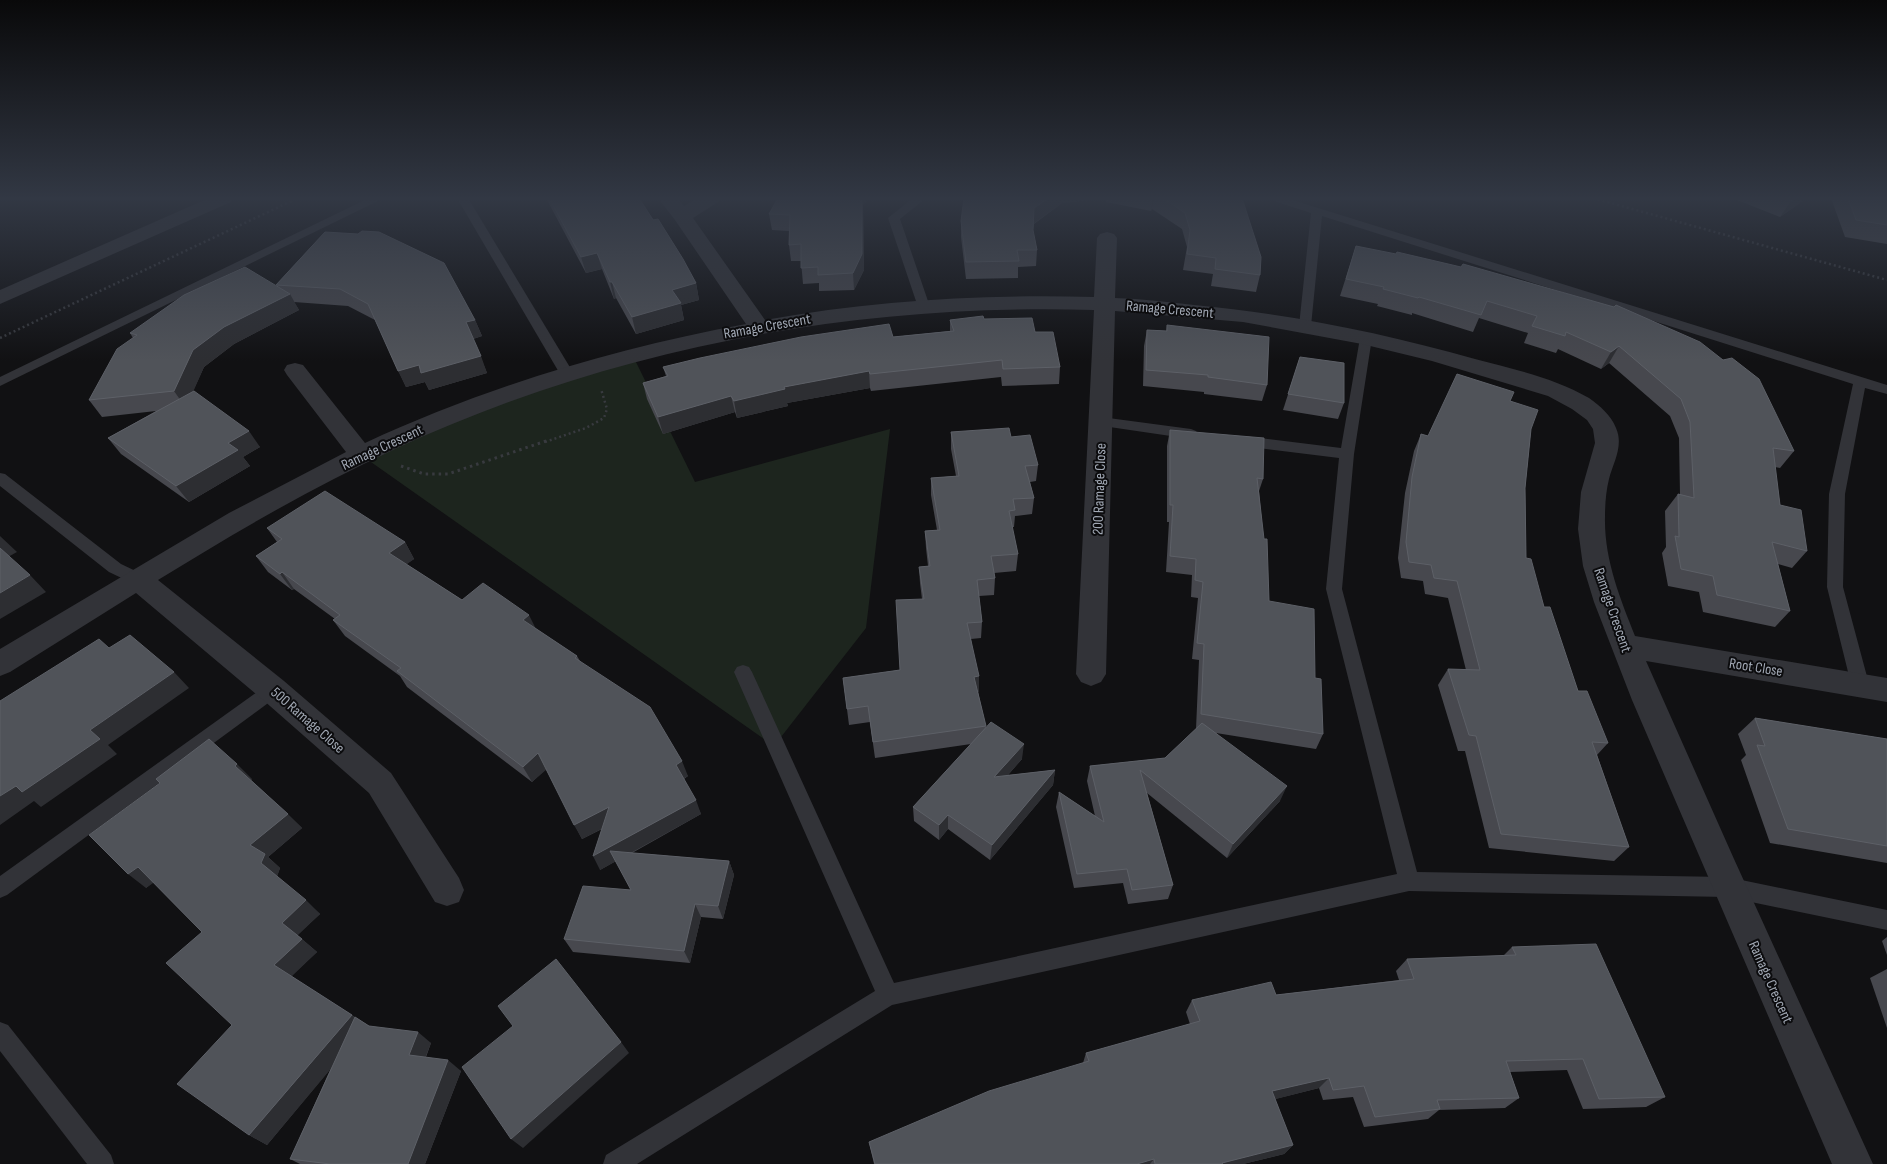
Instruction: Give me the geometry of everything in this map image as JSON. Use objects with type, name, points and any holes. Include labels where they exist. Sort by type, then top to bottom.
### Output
[{"type":"street","points":[[0,298],[102,252]]},
{"type":"street","points":[[707,252],[758,326]]},
{"type":"street","name":"200 Ramage Close","points":[[1091,674],[1106,252]]},
{"type":"street","name":"Ramage Crescent","points":[[0,664],[239,518],[361,455],[483,403],[567,374],[703,338],[758,326],[810,318],[924,306],[1028,302],[1103,303],[1232,314],[1306,326],[1366,338],[1458,361],[1556,391],[1575,400],[1599,419],[1608,439],[1593,498],[1593,545],[1599,576],[1624,646],[1728,887],[1853,1164]]},
{"type":"street","points":[[295,370],[361,455]]},
{"type":"street","name":"500 Ramage Close","points":[[138,578],[273,690],[380,783],[447,890]]},
{"type":"street","name":"Root Close","points":[[1624,646],[1873,687]]},
{"type":"lane","points":[[0,382],[266,252]]},
{"type":"lane","points":[[494,252],[567,374]]},
{"type":"lane","points":[[906,252],[924,306]]},
{"type":"lane","points":[[1306,326],[1313,252]]},
{"type":"lane","points":[[1449,252],[1887,390]]},
{"type":"lane","points":[[1366,338],[1347,454],[1334,589],[1409,881]]},
{"type":"lane","points":[[1860,381],[1837,494],[1835,587],[1873,687]]},
{"type":"lane","points":[[1101,422],[1203,435]]},
{"type":"lane","points":[[1232,439],[1347,454]]},
{"type":"lane","points":[[0,478],[115,568],[138,578]]},
{"type":"lane","points":[[743,672],[888,995]]},
{"type":"lane","points":[[0,888],[273,690]]},
{"type":"lane","points":[[616,1164],[888,995],[1409,881],[1728,887],[1887,920]]},
{"type":"lane","points":[[0,1033],[102,1164]]},
{"type":"path","points":[[0,338],[182,252]]},
{"type":"path","points":[[1788,252],[1887,280]]},
{"type":"path","points":[[395,461],[410,471],[429,475],[448,474],[586,428],[598,423],[608,413],[600,385]]},
{"type":"shaded area","points":[[633,356],[695,482],[890,429],[866,628],[774,746],[361,455]]},
{"type":"building","points":[[306,252],[422,252],[444,263],[475,320],[466,322],[481,356],[421,373],[419,365],[398,371],[368,304],[340,289],[276,285]]},
{"type":"building","points":[[578,252],[679,252],[696,283],[672,290],[681,303],[632,317],[612,282],[610,282],[597,253],[581,257]]},
{"type":"building","points":[[801,252],[862,252],[853,273],[818,275],[818,267],[801,268]]},
{"type":"building","points":[[965,252],[1017,252],[1019,261],[966,262]]},
{"type":"building","points":[[1187,252],[1259,252],[1260,275],[1215,269],[1216,258],[1187,254]]},
{"type":"building","points":[[1354,252],[1396,254],[1398,252],[1461,267],[1463,264],[1614,307],[1616,305],[1700,342],[1723,360],[1732,358],[1759,379],[1794,451],[1773,448],[1780,505],[1801,510],[1807,551],[1772,542],[1790,611],[1717,595],[1713,576],[1681,569],[1675,536],[1679,537],[1678,494],[1694,498],[1690,422],[1681,399],[1619,346],[1611,352],[1566,332],[1565,336],[1532,326],[1537,316],[1487,301],[1481,315],[1383,289],[1384,287],[1346,279]]},
{"type":"building","points":[[245,267],[290,294],[224,327],[193,350],[174,391],[89,400],[117,349],[137,335],[130,333],[184,295]]},
{"type":"building","points":[[983,316],[984,319],[1032,318],[1035,332],[1053,332],[1060,367],[1003,369],[1002,360],[870,374],[869,371],[784,387],[785,389],[734,401],[731,396],[658,417],[643,383],[668,376],[663,367],[801,337],[889,324],[893,337],[954,331],[950,320]]},
{"type":"building","points":[[1167,325],[1269,337],[1267,385],[1208,377],[1208,375],[1146,370],[1147,330],[1167,331]]},
{"type":"building","points":[[1300,357],[1344,363],[1344,403],[1288,394]]},
{"type":"building","points":[[1457,374],[1514,392],[1510,401],[1538,410],[1531,429],[1525,488],[1526,558],[1531,559],[1544,607],[1550,607],[1578,691],[1587,691],[1608,743],[1592,742],[1629,847],[1501,834],[1476,736],[1469,735],[1448,669],[1480,670],[1457,581],[1434,578],[1431,565],[1409,562],[1406,542],[1412,477],[1421,434],[1428,436]]},
{"type":"building","points":[[194,391],[249,431],[228,443],[238,450],[176,486],[108,438]]},
{"type":"building","points":[[1009,428],[1011,437],[1030,435],[1038,465],[1025,466],[1034,498],[1013,499],[1015,510],[1009,511],[1018,554],[991,556],[995,578],[977,580],[982,622],[967,623],[979,676],[974,677],[986,726],[873,742],[868,706],[847,709],[843,678],[900,670],[896,600],[924,599],[919,567],[930,566],[925,531],[940,530],[931,478],[959,476],[951,432]]},
{"type":"building","points":[[1170,430],[1264,438],[1263,479],[1257,478],[1264,539],[1267,539],[1269,601],[1314,609],[1315,678],[1321,679],[1323,734],[1201,714],[1204,644],[1197,643],[1203,582],[1195,580],[1196,559],[1170,556],[1173,505],[1170,505]]},
{"type":"building","points":[[325,491],[405,542],[389,553],[462,600],[483,583],[529,615],[523,620],[577,656],[575,658],[650,707],[682,761],[676,765],[696,800],[593,856],[609,807],[574,825],[538,753],[523,767],[397,671],[401,668],[333,620],[340,615],[282,572],[280,574],[256,556],[282,539],[267,528]]},
{"type":"building","points":[[0,548],[30,575],[0,593]]},
{"type":"building","points":[[130,635],[174,672],[90,730],[100,739],[22,792],[16,786],[0,796],[0,701],[99,639],[109,648]]},
{"type":"building","points":[[1755,718],[1887,739],[1887,846],[1788,829],[1757,745],[1765,746]]},
{"type":"building","points":[[991,722],[1024,744],[994,777],[1055,770],[992,845],[948,815],[939,825],[913,807]]},
{"type":"building","points":[[1202,723],[1287,786],[1233,844],[1140,770],[1173,885],[1132,890],[1127,869],[1077,874],[1059,792],[1104,822],[1090,766],[1165,758]]},
{"type":"building","points":[[209,739],[237,764],[235,766],[288,814],[250,845],[265,854],[261,863],[306,900],[282,923],[302,939],[274,965],[352,1015],[249,1135],[177,1084],[232,1025],[166,963],[202,932],[138,867],[128,874],[89,835],[160,783],[156,779]]},
{"type":"building","points":[[610,851],[729,861],[718,906],[695,904],[684,951],[564,939],[583,886],[631,890]]},
{"type":"building","points":[[1596,944],[1665,1097],[1599,1099],[1583,1059],[1506,1061],[1519,1098],[1437,1100],[1440,1109],[1375,1117],[1364,1086],[1333,1090],[1329,1078],[1272,1091],[1293,1145],[1223,1164],[1155,1164],[1154,1159],[1137,1164],[875,1164],[869,1142],[989,1091],[1089,1061],[1086,1053],[1200,1021],[1192,1000],[1271,982],[1276,995],[1414,979],[1407,959],[1516,955],[1512,947]]},
{"type":"building","points":[[556,959],[621,1042],[511,1139],[462,1067],[513,1026],[498,1006]]},
{"type":"building","points":[[355,1017],[369,1026],[418,1032],[409,1055],[448,1060],[408,1164],[330,1164],[290,1159]]}]
